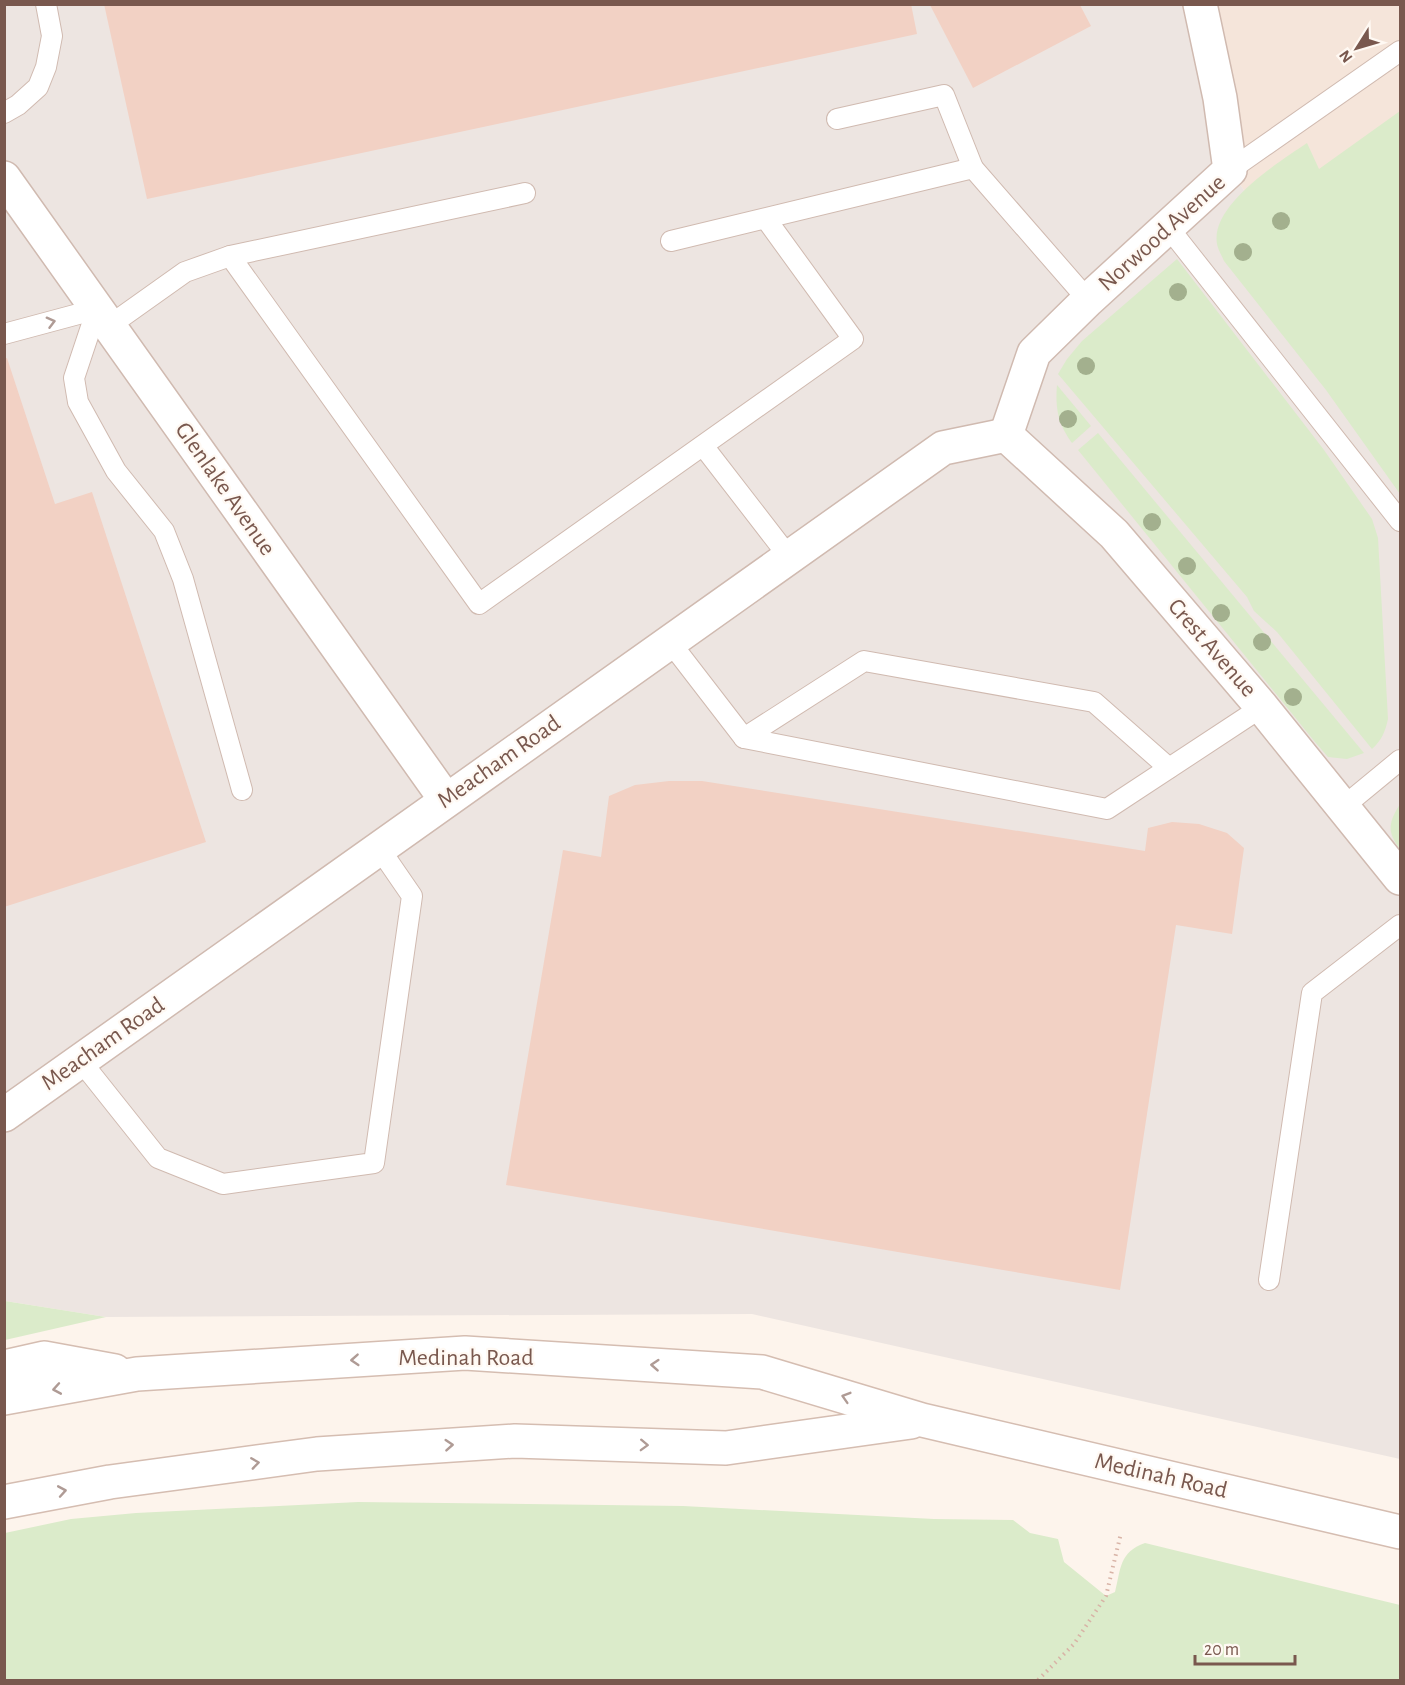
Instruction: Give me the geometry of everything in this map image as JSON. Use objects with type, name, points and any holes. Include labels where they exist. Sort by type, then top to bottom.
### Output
[{"type":"street","name":"Norwood Avenue","points":[[1006,435],[1034,353],[1088,300],[1230,170],[1220,98],[1200,4]]},
{"type":"street","name":"Glenlake Avenue","points":[[4,178],[446,800]]},
{"type":"street","name":"Meacham Road","points":[[4,1114],[943,448],[1006,435]]},
{"type":"street","name":"Crest Avenue","points":[[1006,435],[1114,534],[1262,707],[1401,878]]},
{"type":"street","name":"Medinah Road","points":[[4,1398],[137,1374],[465,1353],[762,1372],[922,1420],[1401,1532]]},
{"type":"street","points":[[4,1367],[44,1358],[137,1374]]},
{"type":"street","name":"Medinah Road","points":[[4,1502],[110,1482],[317,1454],[515,1441],[726,1448],[922,1420]]},
{"type":"lane","points":[[4,112],[18,105],[38,87],[46,67],[52,36],[46,4]]},
{"type":"lane","points":[[1230,170],[1401,51]]},
{"type":"lane","points":[[837,119],[945,95],[973,168],[1088,300]]},
{"type":"lane","points":[[670,241],[973,168]]},
{"type":"lane","points":[[4,334],[103,317],[185,272],[230,256],[525,193]]},
{"type":"lane","points":[[230,256],[479,604],[854,339],[766,219]]},
{"type":"lane","points":[[1168,227],[1401,521]]},
{"type":"lane","points":[[103,317],[74,378],[78,402],[116,471],[164,531],[183,579],[243,789]]},
{"type":"lane","points":[[704,447],[789,557]]},
{"type":"lane","points":[[670,642],[744,738],[1107,809],[1262,707]]},
{"type":"lane","points":[[744,738],[864,661],[1094,702],[1169,768]]},
{"type":"lane","points":[[1343,807],[1401,760]]},
{"type":"lane","points":[[80,1060],[158,1158],[223,1184],[374,1163],[412,896],[379,848]]},
{"type":"lane","points":[[1269,1280],[1312,993],[1401,925]]},
{"type":"path","points":[[1038,1680],[1074,1644],[1106,1596],[1120,1533]]},
{"type":"shaded area","points":[[4,5],[1195,5],[1230,170],[1280,242],[1400,255],[1400,1459],[752,1314],[106,1317],[5,1301]]},
{"type":"shaded area","points":[[1195,5],[1400,5],[1400,155],[1280,242],[1230,170]]},
{"type":"green space","points":[[1400,111],[1400,494],[1326,390],[1224,261],[1217,244],[1218,229],[1224,214],[1249,186],[1280,161],[1307,143],[1319,169]]},
{"type":"green space","points":[[1177,259],[1324,450],[1372,519],[1378,538],[1388,719],[1383,736],[1372,749],[1277,632],[1254,611],[1247,597],[1058,374],[1082,341]]},
{"type":"green space","points":[[1057,385],[1091,426],[1072,443],[1058,416]]},
{"type":"green space","points":[[1098,433],[1364,753],[1347,759],[1328,757],[1315,742],[1078,450]]},
{"type":"green space","points":[[1400,804],[1400,849],[1391,832],[1391,821]]},
{"type":"green space","points":[[5,1301],[106,1317],[5,1340]]},
{"type":"green space","points":[[358,1502],[683,1506],[934,1519],[1013,1520],[1030,1533],[1058,1539],[1064,1562],[1106,1596],[1115,1592],[1122,1562],[1126,1556],[1130,1551],[1145,1543],[1400,1605],[1400,1680],[5,1680],[5,1533],[71,1519],[136,1513]]},
{"type":"building","points":[[104,4],[911,4],[917,34],[147,199]]},
{"type":"building","points":[[930,5],[1080,5],[1091,26],[973,88]]},
{"type":"building","points":[[7,358],[55,504],[92,492],[206,842],[4,907],[4,359]]},
{"type":"building","points":[[669,781],[702,781],[1145,851],[1148,828],[1172,822],[1199,824],[1227,833],[1244,848],[1232,934],[1176,925],[1120,1290],[506,1185],[563,850],[601,857],[609,796],[635,785]]}]
